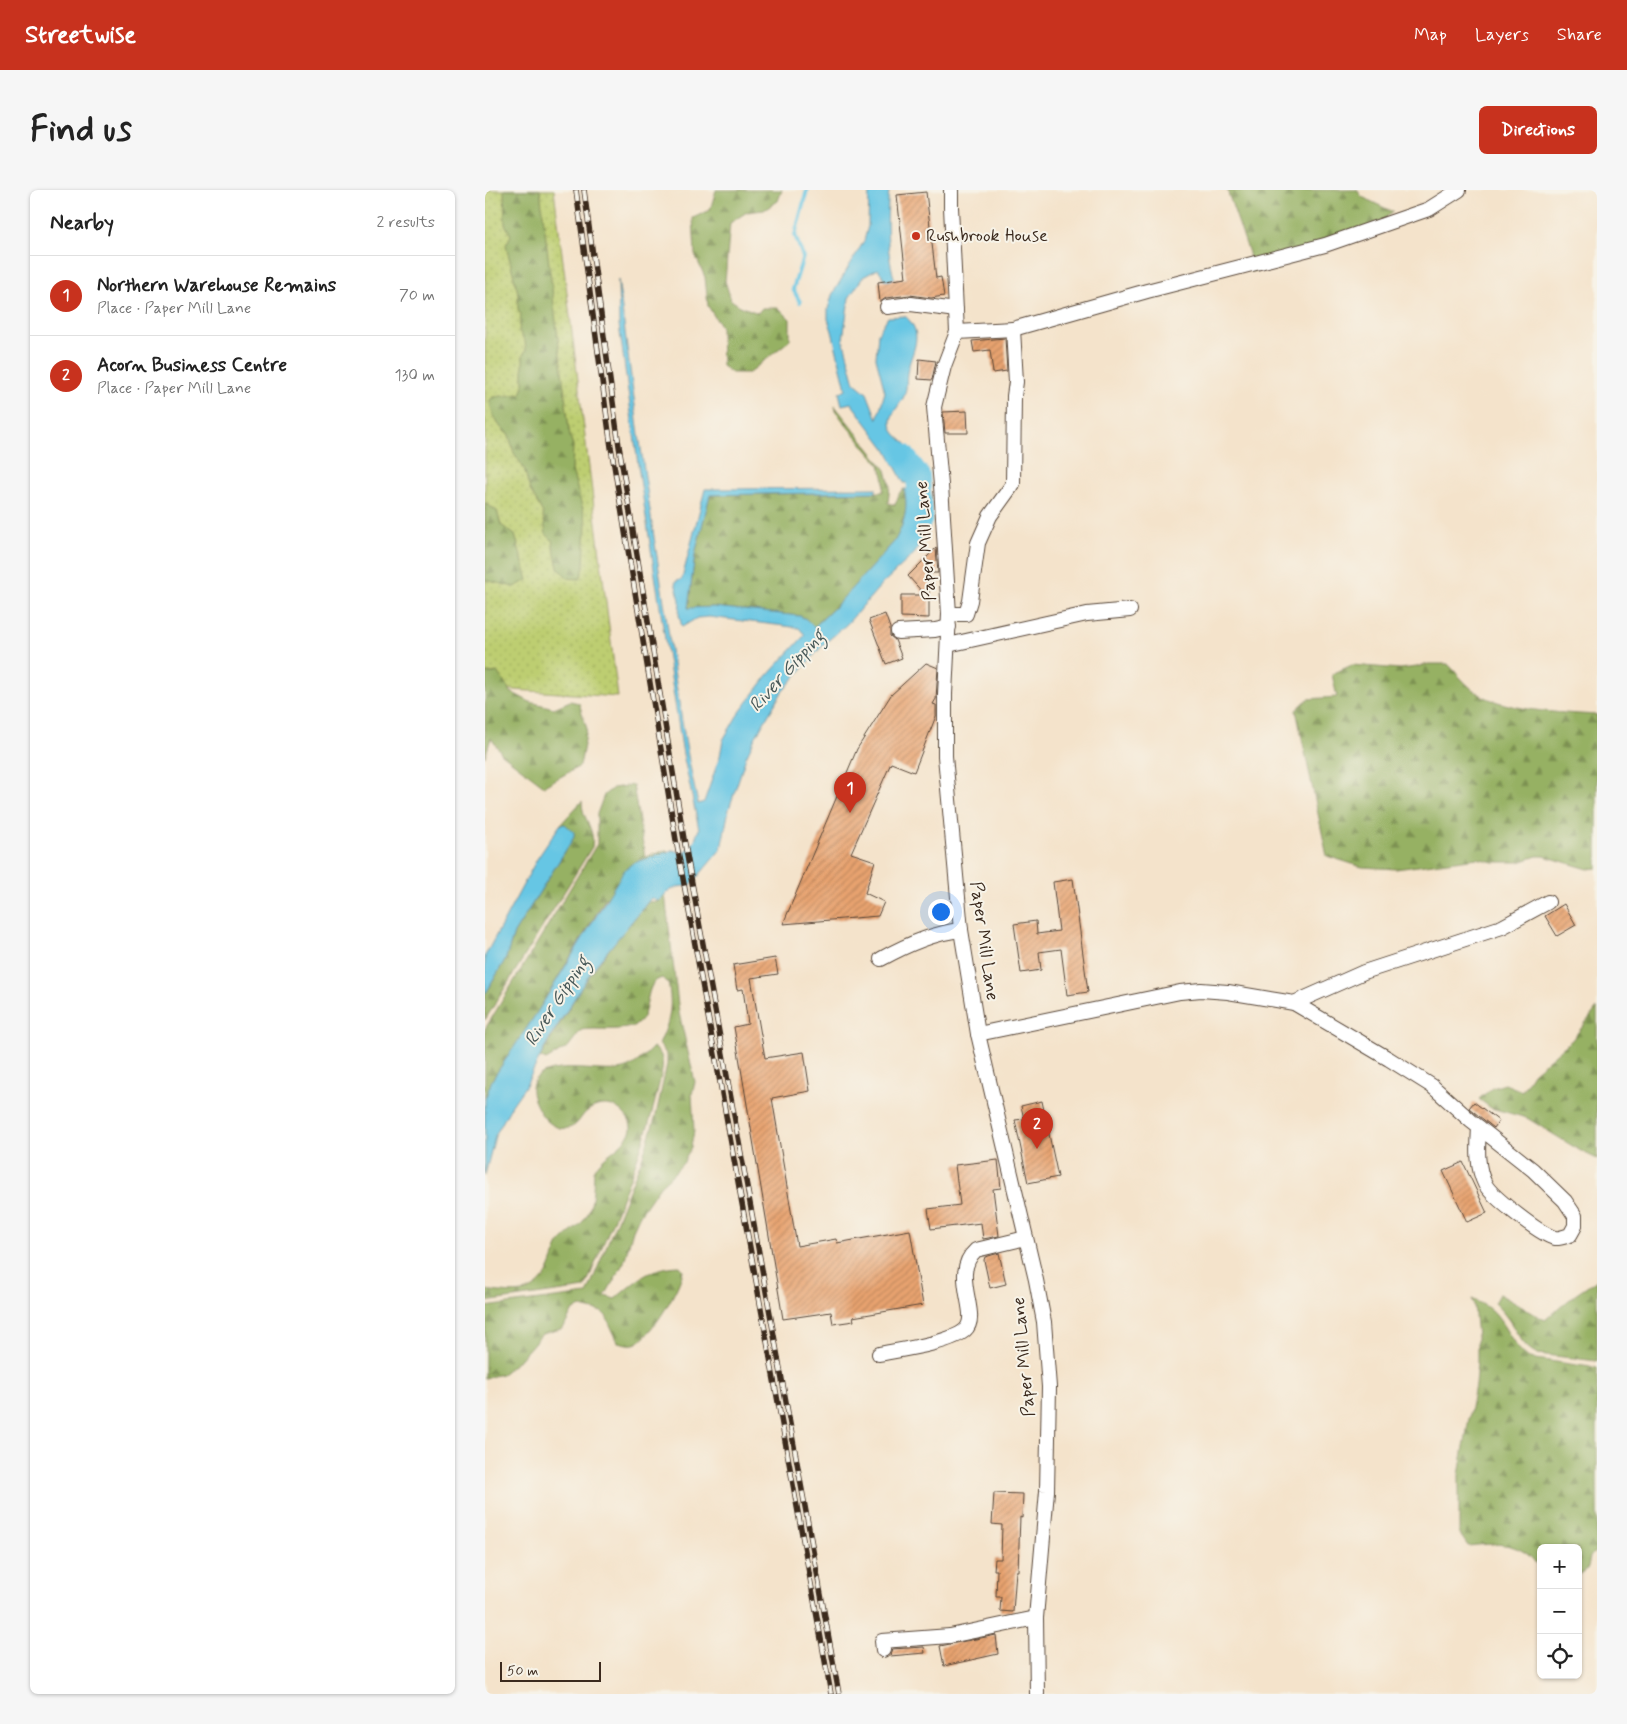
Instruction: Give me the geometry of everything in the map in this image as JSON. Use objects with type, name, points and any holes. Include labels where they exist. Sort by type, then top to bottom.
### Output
[{"type":"street","name":"Paper Mill Lane","points":[[951,190],[957,332],[944,366],[934,408],[941,486],[949,621],[945,694],[945,756],[961,930],[978,1034],[1044,1322],[1049,1387],[1047,1491],[1037,1618],[1037,1694]]},
{"type":"street","points":[[957,332],[1013,330],[1147,291],[1325,245],[1429,209],[1459,190]]},
{"type":"street","points":[[887,307],[911,304],[956,310]]},
{"type":"street","points":[[898,632],[935,630],[965,614],[969,601],[978,543],[990,516],[1013,484],[1014,396],[1017,382],[1013,330]]},
{"type":"street","points":[[948,645],[1087,614],[1130,610]]},
{"type":"street","points":[[1294,1003],[1364,972],[1502,927],[1548,902]]},
{"type":"street","points":[[881,959],[904,946],[950,931],[961,930]]},
{"type":"street","points":[[978,1034],[1179,992],[1201,990],[1294,1003],[1432,1086],[1533,1170],[1565,1201],[1575,1216],[1575,1226],[1570,1235],[1556,1238],[1541,1232],[1514,1212],[1485,1186],[1477,1157],[1479,1127]]},
{"type":"street","points":[[879,1354],[938,1342],[964,1332],[969,1326],[971,1315],[965,1281],[966,1266],[970,1255],[976,1250],[1025,1238]]},
{"type":"street","points":[[883,1650],[883,1641],[950,1636],[1037,1618]]},
{"type":"green space","points":[[485,190],[554,190],[618,697],[485,688]]},
{"type":"green space","points":[[504,190],[540,190],[570,437],[573,445],[572,470],[586,521],[584,567],[580,579],[568,578],[558,568],[552,540],[546,534],[543,513],[530,490],[524,468],[514,453],[509,435],[499,424],[490,404],[490,400],[494,397],[521,394],[523,389],[523,355],[526,350],[525,341],[519,331],[521,315],[518,309],[518,293],[506,245],[511,235],[505,224]]},
{"type":"green space","points":[[716,190],[782,190],[778,201],[764,210],[747,212],[730,223],[725,281],[731,300],[740,306],[758,313],[762,308],[779,308],[790,319],[790,340],[749,373],[732,373],[722,366],[721,327],[708,306],[705,277],[695,255],[693,218],[710,210]]},
{"type":"green space","points":[[1227,190],[1357,190],[1362,197],[1393,212],[1371,229],[1251,272],[1249,253]]},
{"type":"green space","points":[[835,406],[886,470],[890,485],[888,503],[895,505],[900,492],[904,489],[905,516],[894,542],[834,608],[814,627],[800,616],[714,607],[688,609],[695,554],[710,495],[883,492],[884,480],[880,465],[846,425],[836,411]]},
{"type":"green space","points":[[485,503],[497,511],[501,525],[515,535],[528,580],[514,587],[485,580]]},
{"type":"green space","points":[[1428,664],[1448,664],[1472,689],[1498,702],[1532,710],[1597,715],[1597,868],[1588,869],[1544,856],[1537,856],[1519,862],[1493,862],[1477,858],[1396,869],[1362,867],[1327,856],[1296,710],[1308,699],[1337,697],[1332,674],[1352,665],[1400,669]]},
{"type":"green space","points":[[497,672],[511,692],[530,702],[554,708],[570,701],[579,703],[587,729],[580,766],[544,786],[502,754],[491,738],[485,757],[485,674]]},
{"type":"green space","points":[[633,785],[645,857],[667,850],[670,863],[621,886],[605,899],[538,1011],[492,1080],[485,1099],[485,1029],[597,844],[597,814],[604,795],[613,788]]},
{"type":"green space","points":[[582,801],[582,807],[592,834],[592,847],[485,1020],[485,995],[506,958],[514,933],[574,837],[565,824],[560,825]]},
{"type":"green space","points":[[665,894],[679,1013],[695,1082],[692,1094],[694,1131],[691,1147],[684,1162],[660,1186],[640,1215],[633,1230],[624,1262],[605,1296],[615,1299],[637,1280],[660,1269],[680,1266],[683,1270],[681,1278],[658,1321],[637,1343],[618,1342],[606,1316],[602,1312],[581,1307],[573,1310],[564,1327],[542,1334],[517,1362],[502,1374],[485,1378],[485,1307],[587,1294],[643,1156],[656,1115],[667,1064],[667,1055],[659,1044],[670,1014],[668,983],[663,978],[656,980],[652,985],[642,1019],[637,1024],[632,1027],[618,1029],[581,1030],[568,1047],[546,1060],[540,1057],[584,983],[614,943],[648,902],[659,901]]},
{"type":"green space","points":[[1597,1008],[1597,1159],[1527,1118],[1491,1108],[1479,1099],[1492,1088],[1505,1084],[1522,1091],[1533,1073],[1572,1040]]},
{"type":"green space","points":[[653,1047],[661,1055],[662,1067],[643,1143],[585,1288],[485,1302],[485,1290],[511,1293],[528,1291],[541,1281],[549,1270],[559,1244],[584,1220],[590,1209],[594,1171],[602,1160],[623,1143],[631,1130],[629,1121],[621,1111],[606,1105],[590,1109],[570,1128],[560,1128],[551,1124],[538,1109],[532,1094],[532,1087],[537,1078],[546,1072],[558,1069],[613,1070],[627,1068]]},
{"type":"green space","points":[[1597,1280],[1597,1361],[1538,1354],[1532,1351],[1494,1303],[1499,1294],[1545,1320],[1575,1295]]},
{"type":"green space","points":[[1472,1299],[1493,1312],[1519,1349],[1529,1358],[1597,1368],[1597,1550],[1590,1557],[1588,1568],[1582,1572],[1582,1544],[1537,1544],[1537,1565],[1520,1550],[1506,1545],[1468,1546],[1459,1533],[1459,1475],[1475,1385],[1477,1362],[1474,1305]]},
{"type":"water","points":[[869,190],[889,190],[888,238],[890,261],[896,284],[888,289],[878,269],[863,277],[849,298],[843,339],[855,383],[867,393],[877,419],[885,392],[876,358],[878,333],[888,317],[905,316],[911,323],[915,330],[915,343],[907,373],[905,393],[892,416],[891,425],[894,433],[910,448],[915,456],[922,469],[926,483],[904,483],[887,451],[851,403],[842,405],[839,393],[846,389],[828,319],[828,309],[832,295],[864,241],[868,226]]},
{"type":"water","points":[[618,279],[675,678],[698,804],[704,802],[720,756],[723,740],[737,716],[768,675],[805,635],[799,628],[709,617],[697,618],[682,627],[679,615],[680,600],[675,582],[682,579],[705,489],[876,488],[876,492],[710,495],[695,554],[688,608],[714,607],[800,616],[814,627],[834,608],[894,542],[905,516],[904,489],[927,491],[930,515],[923,537],[915,553],[882,584],[847,624],[823,645],[782,692],[746,757],[729,809],[721,849],[690,886],[681,886],[673,889],[659,901],[651,898],[592,970],[548,1041],[526,1085],[512,1105],[495,1136],[485,1175],[485,1099],[492,1080],[538,1011],[625,869],[633,863],[673,850],[684,853],[694,842],[699,829],[683,754],[640,479],[619,325]]},
{"type":"water","points":[[565,824],[574,832],[574,837],[514,933],[506,958],[485,995],[485,956],[537,859],[560,825]]},
{"type":"building","name":"Rushbrook House","points":[[926,192],[936,278],[941,277],[944,296],[931,298],[910,295],[886,298],[880,302],[878,282],[906,278],[897,195]]},
{"type":"building","points":[[1005,338],[1007,371],[993,373],[990,350],[974,352],[972,341]]},
{"type":"building","points":[[919,359],[936,361],[932,380],[918,379]]},
{"type":"building","points":[[967,411],[968,433],[945,433],[943,412]]},
{"type":"building","points":[[936,548],[938,573],[929,573],[929,618],[901,617],[901,595],[925,595],[908,576]]},
{"type":"building","points":[[885,614],[890,628],[890,636],[895,640],[902,658],[886,664],[869,620]]},
{"type":"building","points":[[926,663],[938,668],[936,699],[933,704],[936,705],[936,716],[914,772],[891,763],[851,853],[875,861],[865,893],[884,902],[878,916],[783,924],[857,749],[891,695]]},
{"type":"building","points":[[1073,879],[1088,992],[1067,995],[1061,949],[1039,952],[1041,970],[1021,973],[1014,924],[1036,921],[1037,934],[1059,931],[1053,882]]},
{"type":"building","points":[[1564,904],[1576,925],[1557,936],[1545,916]]},
{"type":"building","points":[[775,958],[778,974],[751,978],[765,1058],[804,1052],[810,1091],[772,1098],[797,1246],[836,1239],[837,1243],[910,1230],[923,1305],[853,1317],[854,1321],[833,1324],[831,1312],[783,1319],[734,1027],[748,1024],[743,989],[737,990],[733,965]]},
{"type":"building","points":[[1042,1101],[1058,1177],[1028,1183],[1015,1120],[1024,1119],[1021,1106]]},
{"type":"building","points":[[1474,1102],[1499,1121],[1494,1128],[1469,1108]]},
{"type":"building","points":[[998,1160],[1001,1188],[993,1189],[999,1236],[983,1239],[981,1223],[931,1229],[928,1209],[960,1205],[955,1165]]},
{"type":"building","points":[[1463,1162],[1487,1213],[1467,1222],[1443,1171]]},
{"type":"building","points":[[999,1253],[1006,1284],[990,1288],[984,1260],[985,1257]]},
{"type":"building","points":[[994,1493],[1023,1494],[1022,1518],[1020,1517],[1018,1571],[1016,1571],[1013,1612],[1000,1611],[1001,1597],[996,1597],[997,1570],[994,1570],[995,1559],[1001,1559],[1002,1525],[992,1524]]},
{"type":"building","points":[[996,1635],[998,1654],[944,1666],[940,1646]]},
{"type":"building","points":[[924,1647],[925,1653],[890,1656],[892,1649]]},
{"type":"waterway","points":[[800,302],[793,289],[803,257],[795,235],[807,190]]},
{"type":"waterway","name":"River Gipping","points":[[903,456],[918,476],[921,518],[919,522]]},
{"type":"railway","points":[[576,190],[611,447],[676,840],[831,1694]]},
{"type":"railway","points":[[584,190],[619,446],[684,839],[839,1694]]},
{"type":"place","name":"Rushbrook House","points":[[916,236]]},
{"type":"place","name":"Northern Warehouse Remains","points":[[850,813]]},
{"type":"place","name":"Acorn Business Centre","points":[[1037,1149]]}]
